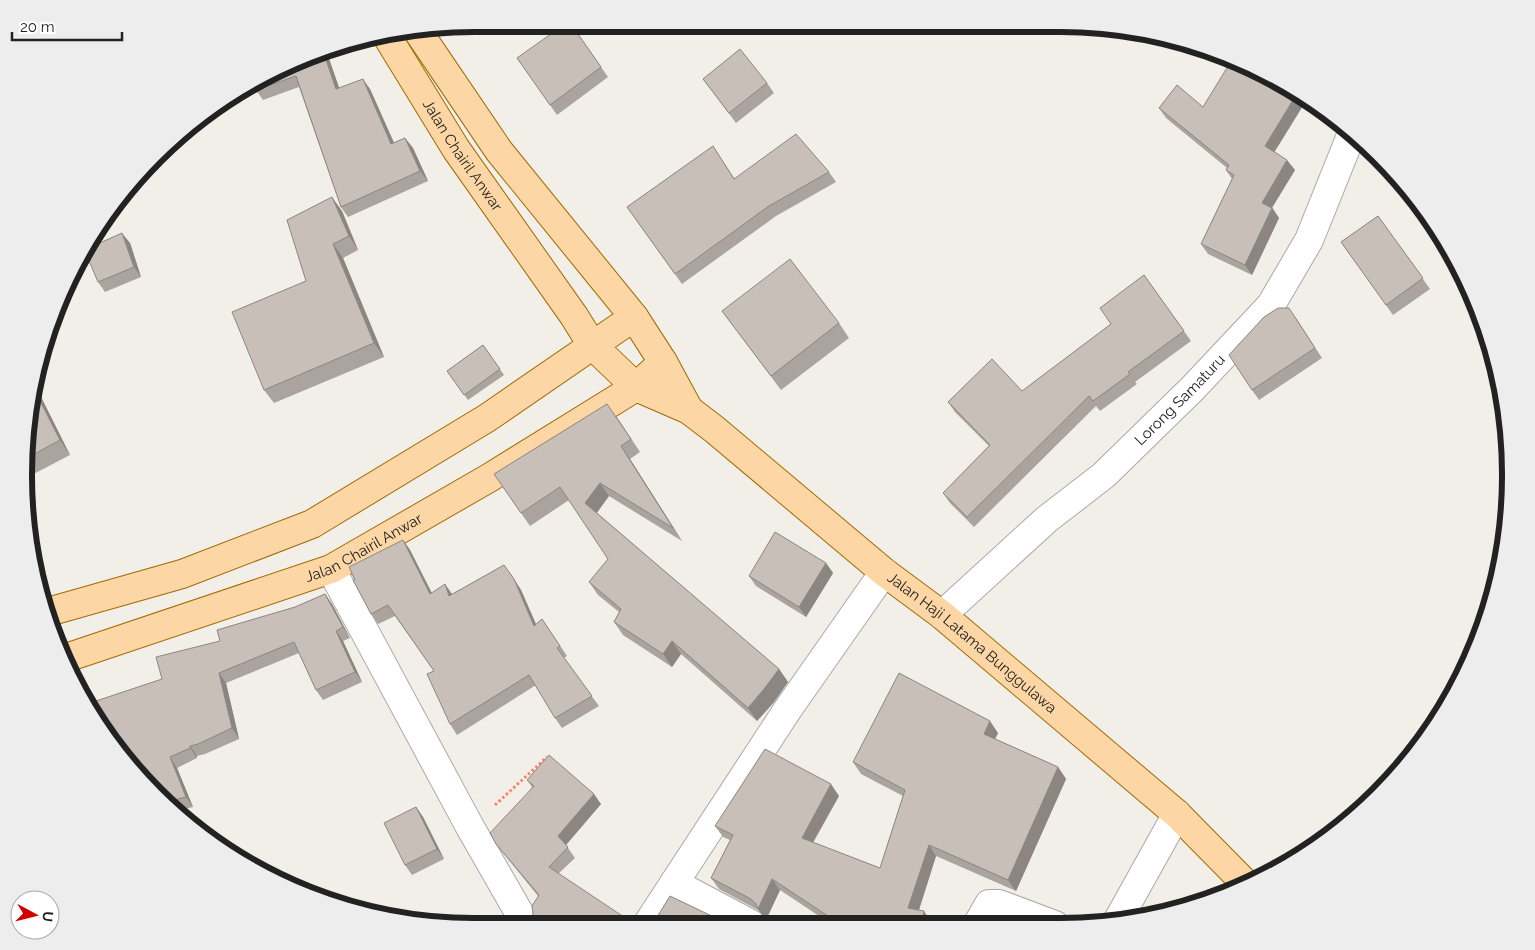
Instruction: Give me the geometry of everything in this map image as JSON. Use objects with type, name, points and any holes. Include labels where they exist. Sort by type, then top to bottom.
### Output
[{"type":"main road","points":[[421,36],[499,151],[634,317],[689,410]]},
{"type":"main road","name":"Jalan Chairil Anwar","points":[[390,41],[456,149],[574,316],[592,345],[636,386],[689,410]]},
{"type":"main road","points":[[54,610],[182,574],[312,524],[487,418],[634,317]]},
{"type":"main road","name":"Jalan Chairil Anwar","points":[[71,656],[331,569],[489,478],[636,386],[662,362]]},
{"type":"main road","name":"Jalan Haji Latama Bunggulawa","points":[[689,410],[884,572],[942,615],[1177,814],[1241,879]]},
{"type":"street","name":"Lorong Samaturu","points":[[942,615],[1047,519],[1104,475],[1193,388],[1271,305],[1309,240],[1350,140]]},
{"type":"street","points":[[331,569],[470,827],[522,918]]},
{"type":"street","points":[[651,918],[788,709],[884,572]]},
{"type":"street","points":[[1122,913],[1177,814]]},
{"type":"street","points":[[674,883],[740,918]]},
{"type":"street","points":[[981,918],[990,904],[999,904],[1036,918]]},
{"type":"path","points":[[470,827],[547,757]]},
{"type":"building","points":[[554,32],[577,32],[601,67],[550,105],[517,58]]},
{"type":"building","points":[[740,49],[767,83],[729,113],[703,79]]},
{"type":"building","points":[[326,59],[336,89],[363,79],[391,144],[405,138],[420,171],[341,207],[296,76],[260,89],[279,78]]},
{"type":"building","points":[[1228,66],[1256,78],[1293,99],[1265,146],[1287,160],[1262,203],[1272,208],[1245,265],[1201,244],[1234,175],[1226,170],[1229,165],[1159,108],[1177,85],[1203,107]]},
{"type":"building","points":[[796,134],[829,172],[769,206],[675,274],[627,207],[713,146],[734,179]]},
{"type":"building","points":[[332,197],[349,236],[333,244],[374,343],[264,390],[232,312],[306,281],[287,220]]},
{"type":"building","points":[[1378,216],[1423,278],[1386,305],[1341,242]]},
{"type":"building","points":[[122,233],[134,267],[98,282],[89,260],[98,244]]},
{"type":"building","points":[[790,259],[839,323],[771,376],[722,311]]},
{"type":"building","points":[[1144,275],[1184,331],[1128,372],[1130,374],[1093,401],[1089,396],[967,517],[943,493],[990,445],[948,402],[992,359],[1022,391],[1111,324],[1100,308]]},
{"type":"building","points":[[1278,308],[1289,308],[1315,348],[1252,390],[1229,355],[1264,317]]},
{"type":"building","points":[[483,345],[500,369],[464,395],[447,371]]},
{"type":"building","points":[[39,399],[60,440],[33,455]]},
{"type":"building","points":[[607,404],[631,439],[621,446],[673,528],[600,483],[585,503],[779,669],[748,708],[672,641],[663,654],[614,622],[621,609],[589,582],[608,559],[560,487],[521,513],[494,474]]},
{"type":"building","points":[[775,532],[826,563],[799,607],[749,576]]},
{"type":"building","points":[[403,540],[430,594],[445,584],[449,596],[504,565],[514,579],[534,626],[542,619],[560,646],[557,648],[592,696],[555,718],[529,675],[450,724],[427,674],[434,671],[388,605],[371,614],[353,580],[355,580],[349,567]]},
{"type":"building","points":[[325,594],[343,627],[336,631],[355,672],[316,690],[294,642],[219,673],[232,728],[170,757],[186,797],[174,800],[142,767],[107,721],[95,701],[162,679],[156,657],[220,641],[217,630],[295,607]]},
{"type":"building","points":[[899,673],[990,721],[984,734],[1058,767],[1008,880],[929,845],[908,908],[924,911],[922,918],[831,918],[772,879],[758,909],[751,899],[711,878],[733,835],[715,826],[765,749],[831,784],[802,838],[880,868],[905,790],[853,762]]},
{"type":"building","points":[[549,755],[594,794],[558,836],[568,847],[549,867],[626,918],[532,918],[532,906],[539,895],[496,844],[490,833],[534,786],[527,780]]},
{"type":"building","points":[[416,807],[437,849],[405,865],[384,823]]},
{"type":"building","points":[[670,896],[716,918],[656,918]]}]
